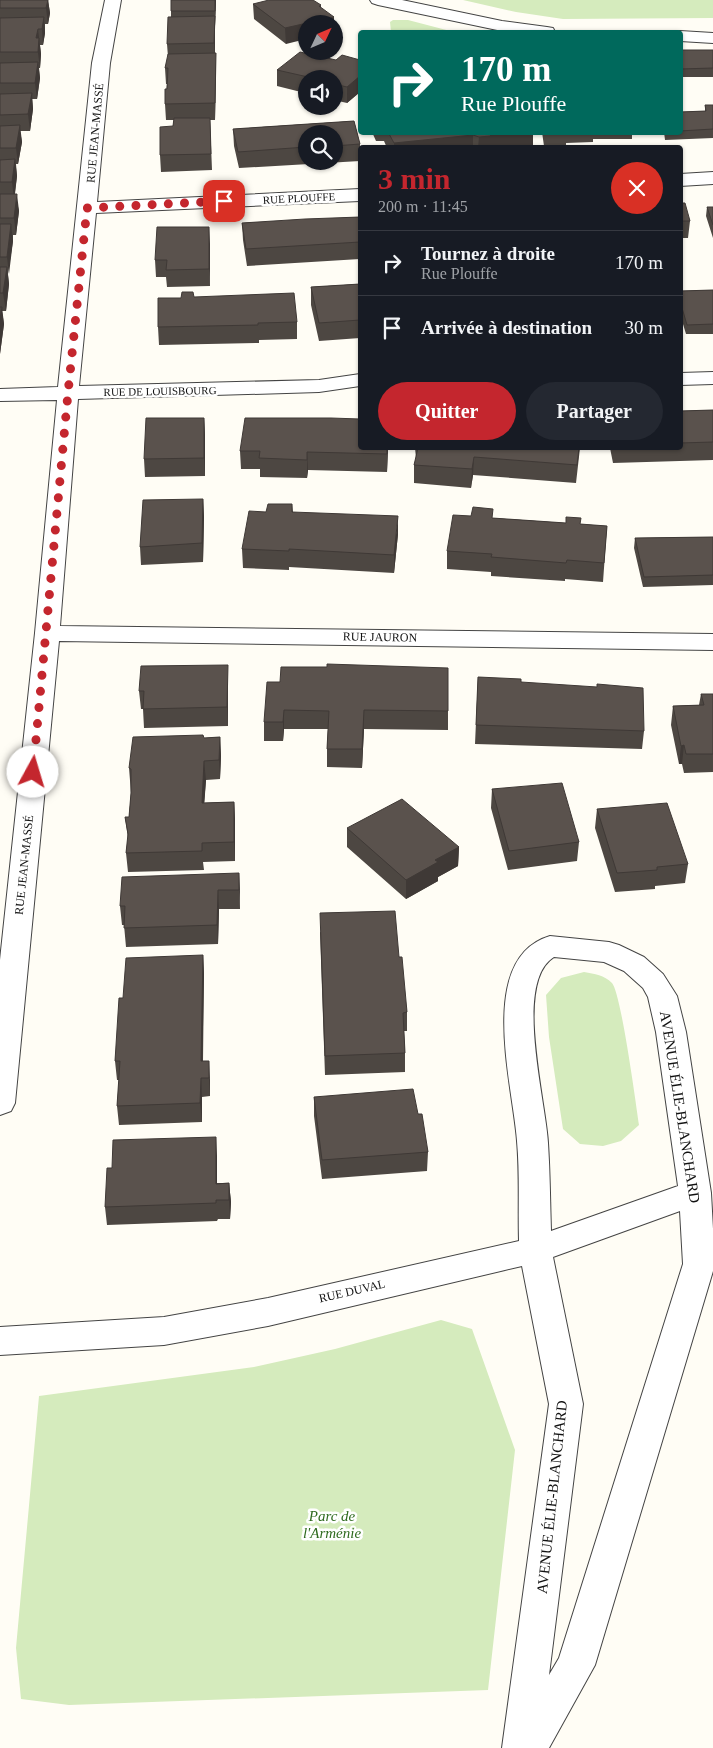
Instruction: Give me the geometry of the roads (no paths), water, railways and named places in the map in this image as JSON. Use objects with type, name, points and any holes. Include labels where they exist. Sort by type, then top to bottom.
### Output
[{"type":"street","name":"RUE JEAN-MASSÉ","points":[[0,1103],[101,63],[113,0]]},
{"type":"street","points":[[378,0],[502,26],[532,30]]},
{"type":"street","points":[[683,36],[713,38]]},
{"type":"street","points":[[683,180],[713,178]]},
{"type":"street","name":"RUE PLOUFFE","points":[[87,208],[358,195]]},
{"type":"street","points":[[683,379],[713,378]]},
{"type":"street","name":"RUE DE LOUISBOURG","points":[[0,395],[319,386],[358,380]]},
{"type":"street","name":"RUE DE LOUISBOURG","points":[[319,386],[358,390]]},
{"type":"street","name":"RUE JAURON","points":[[47,633],[713,642]]},
{"type":"street","name":"AVENUE ÉLIE-BLANCHARD","points":[[520,1748],[566,1404],[535,1250],[533,1142],[519,1039],[521,990],[528,964],[537,954],[550,946],[608,952],[634,964],[653,981],[662,996],[671,1032],[695,1193],[699,1264],[576,1665],[528,1748]]},
{"type":"street","name":"RUE DUVAL","points":[[0,1341],[164,1331],[268,1312],[535,1250],[695,1193]]},
{"type":"park label","name":"Parc de l'Arménie","points":[[332,1524]]}]
